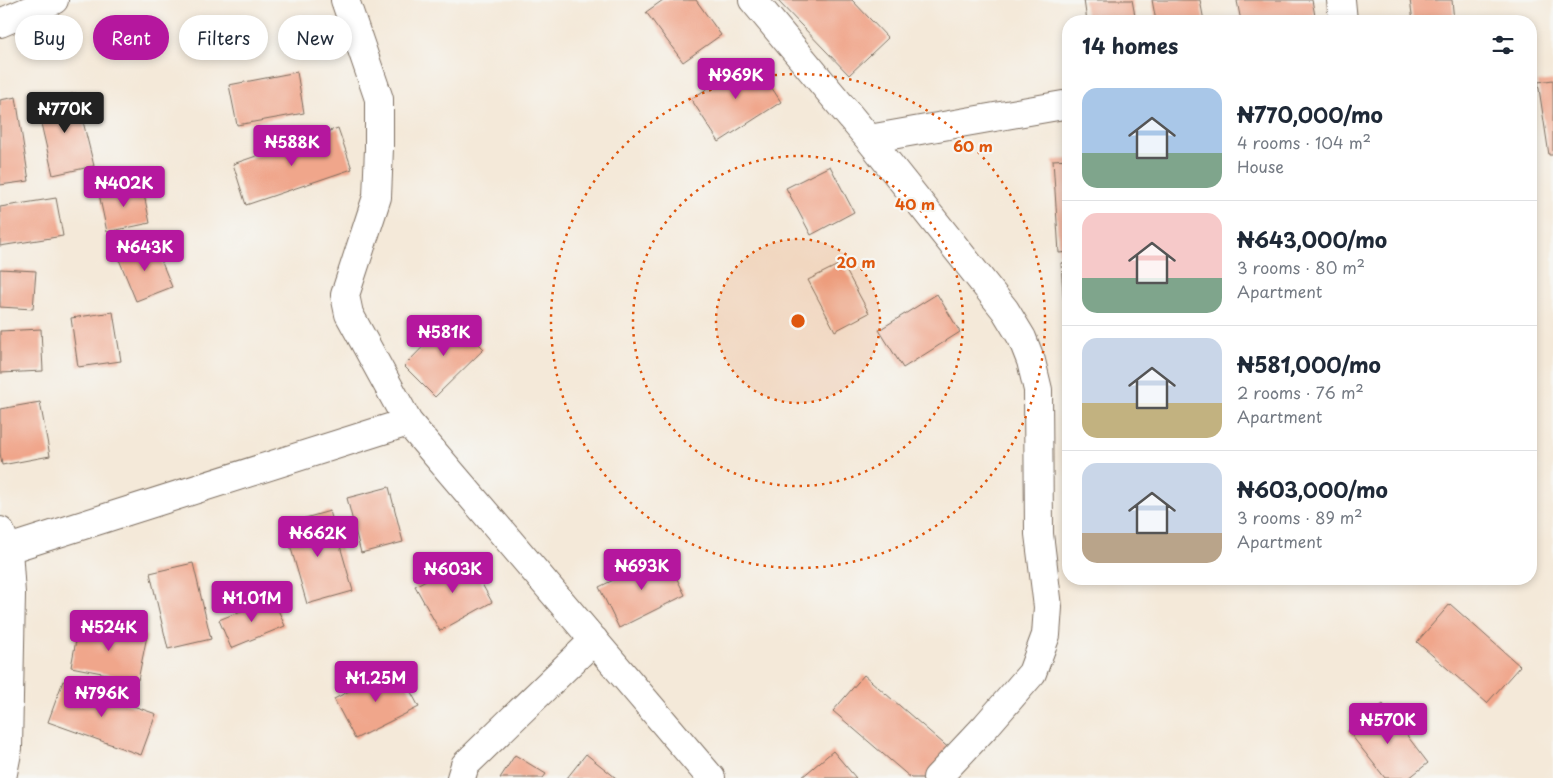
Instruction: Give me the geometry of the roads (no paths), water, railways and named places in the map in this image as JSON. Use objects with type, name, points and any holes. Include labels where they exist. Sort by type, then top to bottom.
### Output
[{"type":"street","points":[[0,23],[54,0]]},
{"type":"street","points":[[345,0],[379,99],[376,197],[345,295],[349,314],[408,422],[711,778]]},
{"type":"street","points":[[753,0],[869,139],[1005,310],[1022,338],[1031,361],[1038,390],[1039,534],[1048,607],[1046,635],[1032,673],[937,778]]},
{"type":"street","points":[[1341,0],[1342,15]]},
{"type":"street","points":[[869,139],[1062,105]]},
{"type":"street","points":[[2,778],[8,748],[11,594],[4,540],[408,422]]},
{"type":"street","points":[[461,778],[465,765],[594,640]]}]
